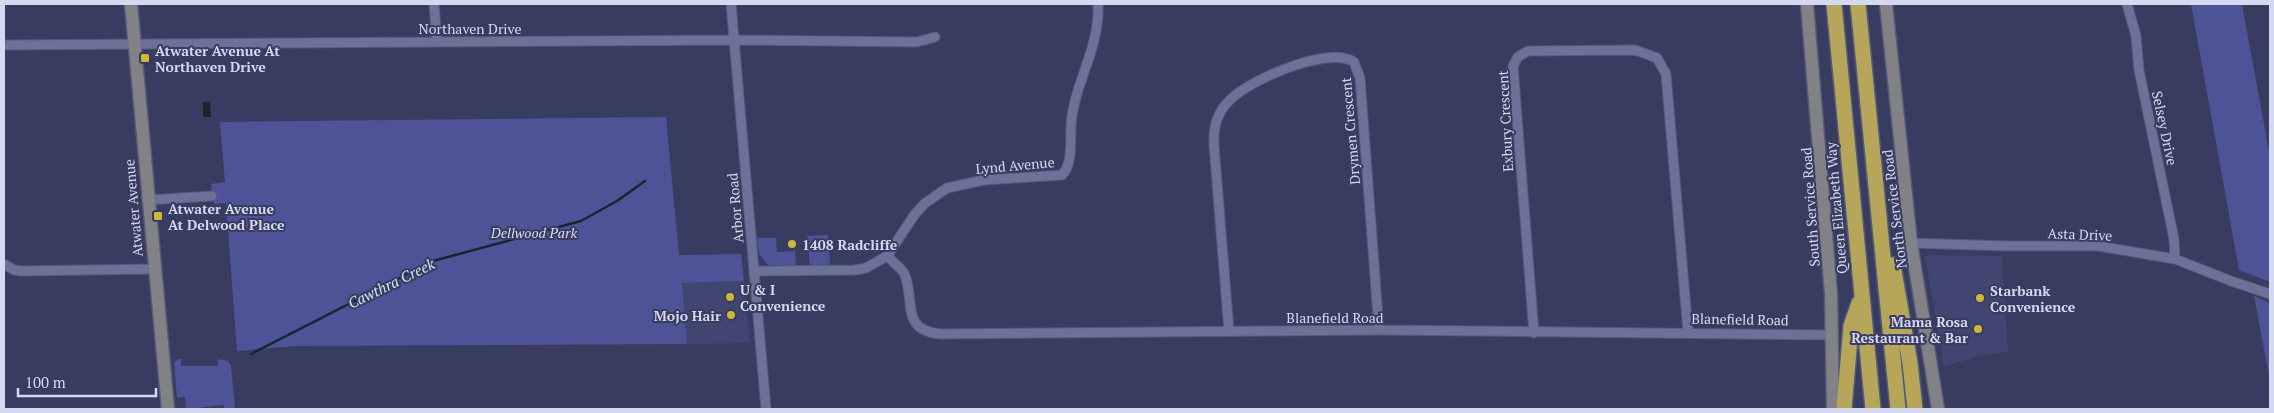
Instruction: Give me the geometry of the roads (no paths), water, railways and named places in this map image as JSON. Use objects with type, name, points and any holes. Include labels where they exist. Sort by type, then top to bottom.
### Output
[{"type":"highway","name":"Queen Elizabeth Way","points":[[1834,4],[1873,409]]},
{"type":"highway","points":[[1858,4],[1898,409]]},
{"type":"highway","points":[[1873,157],[1889,234],[1910,363],[1915,409]]},
{"type":"highway","points":[[1844,409],[1851,326],[1861,297]]},
{"type":"street","name":"Atwater Avenue","points":[[131,4],[147,200],[168,409]]},
{"type":"street","points":[[434,4],[437,42]]},
{"type":"street","name":"Arbor Road","points":[[731,4],[766,409]]},
{"type":"street","name":"Lynd Avenue","points":[[887,256],[914,214],[924,204],[947,188],[984,180],[1058,177],[1065,172],[1069,156],[1071,124],[1076,98],[1094,48],[1098,4]]},
{"type":"street","name":"South Service Road","points":[[1807,4],[1822,168],[1832,335],[1833,409]]},
{"type":"street","name":"North Service Road","points":[[1886,4],[1911,243],[1938,409]]},
{"type":"street","name":"Selsey Drive","points":[[2127,4],[2136,36],[2139,70],[2174,239],[2175,259]]},
{"type":"street","name":"Northaven Drive","points":[[4,45],[734,40],[917,42],[935,37]]},
{"type":"street","name":"Exbury Crescent","points":[[1534,332],[1514,66],[1518,57],[1528,51],[1635,50],[1657,58],[1666,74],[1688,332]]},
{"type":"street","name":"Drymen Crescent","points":[[1229,331],[1214,139],[1217,120],[1230,99],[1258,80],[1292,66],[1341,56],[1354,62],[1360,78],[1380,330]]},
{"type":"street","points":[[147,200],[212,196]]},
{"type":"street","name":"Asta Drive","points":[[1911,243],[2098,246],[2175,259],[2270,294]]},
{"type":"street","points":[[754,271],[854,270],[866,268],[887,256]]},
{"type":"street","name":"Blanefield Road","points":[[887,256],[903,272],[914,320],[922,329],[930,333],[1380,330],[1832,335]]},
{"type":"street","points":[[4,264],[14,270],[21,271],[154,269]]},
{"type":"waterway","name":"Cawthra Creek","points":[[251,354],[433,261],[581,221],[617,201],[645,181]]},
{"type":"place","name":"Atwater Avenue At Northaven Drive","points":[[145,58]]},
{"type":"place","name":"Atwater Avenue At Delwood Place","points":[[158,216]]},
{"type":"place","name":"1408 Radcliffe","points":[[792,244]]},
{"type":"place","name":"U & I Convenience","points":[[730,297]]},
{"type":"place","name":"Starbank Convenience","points":[[1980,298]]},
{"type":"place","name":"Mojo Hair","points":[[731,315]]},
{"type":"place","name":"Mama Rosa Restaurant & Bar","points":[[1978,329]]},
{"type":"park label","name":"Dellwood Park","points":[[534,232]]}]
